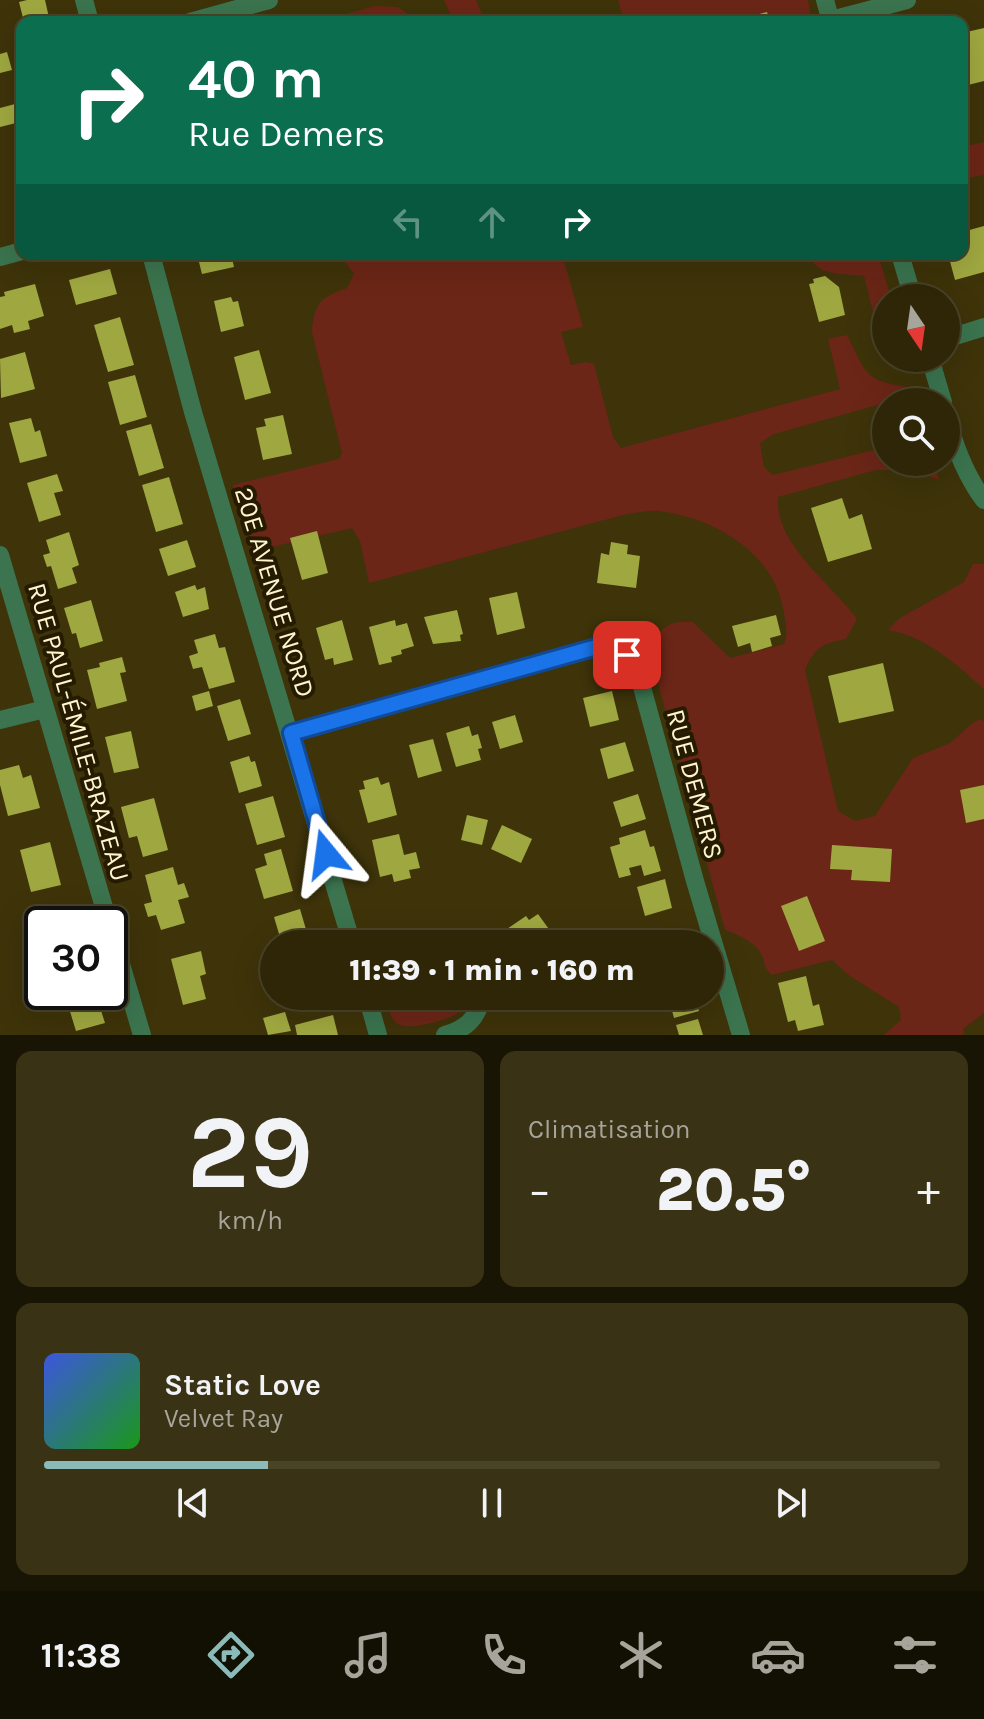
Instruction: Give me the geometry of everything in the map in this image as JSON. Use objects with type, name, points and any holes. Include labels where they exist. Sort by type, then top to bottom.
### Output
[{"type":"street","points":[[212,16],[269,0]]},
{"type":"street","points":[[849,16],[907,0]]},
{"type":"street","name":"20E AVENUE NORD","points":[[153,260],[193,412],[348,930]]},
{"type":"street","points":[[902,260],[909,284]]},
{"type":"street","points":[[960,335],[984,327]]},
{"type":"street","points":[[960,456],[974,487],[984,500]]},
{"type":"street","name":"RUE PAUL-ÉMILE-BRAZEAU","points":[[0,555],[104,906]]},
{"type":"street","name":"RUE DEMERS","points":[[291,733],[600,646],[617,648],[636,665],[741,1035]]},
{"type":"street","points":[[0,720],[45,709]]},
{"type":"street","name":"RUE PAUL-ÉMILE-BRAZEAU","points":[[128,987],[142,1035]]},
{"type":"street","points":[[371,1010],[378,1035]]},
{"type":"street","points":[[445,1035],[461,1030],[475,1018],[478,1010]]},
{"type":"shaded area","points":[[444,0],[476,0],[483,16],[451,16]]},
{"type":"shaded area","points":[[618,0],[808,0],[811,16],[622,16]]},
{"type":"shaded area","points":[[375,6],[398,7],[411,16],[338,16]]},
{"type":"shaded area","points":[[984,142],[984,175],[968,178],[968,146]]},
{"type":"shaded area","points":[[344,260],[564,260],[583,327],[561,332],[571,365],[594,364],[613,437],[621,448],[840,389],[828,339],[847,335],[869,373],[883,382],[909,387],[872,388],[872,407],[774,434],[760,443],[764,467],[773,475],[872,450],[872,471],[778,497],[779,514],[795,547],[857,619],[846,639],[820,648],[805,670],[838,811],[855,821],[875,816],[913,758],[950,743],[974,722],[981,719],[984,722],[984,1013],[963,1029],[964,1035],[884,1035],[901,1020],[899,1007],[850,976],[832,960],[772,975],[753,944],[725,930],[658,683],[655,649],[660,632],[678,622],[693,622],[730,658],[784,644],[786,626],[777,588],[753,554],[737,540],[699,521],[647,511],[369,583],[360,541],[352,528],[251,552],[233,485],[339,459],[342,453],[312,332],[320,302],[347,288],[354,274]]},
{"type":"shaded area","points":[[812,260],[880,260],[887,284],[872,284],[872,308],[864,276],[839,274],[817,267]]},
{"type":"shaded area","points":[[973,564],[984,564],[984,689],[928,645],[888,630],[900,618],[964,582]]},
{"type":"shaded area","points":[[390,1010],[460,1010],[429,1024],[411,1026],[398,1024]]},
{"type":"building","points":[[45,0],[49,16],[22,16],[19,2]]},
{"type":"building","points":[[984,28],[984,81],[968,85],[968,32]]},
{"type":"building","points":[[7,52],[12,70],[0,73],[0,54]]},
{"type":"building","points":[[15,104],[16,123],[0,127],[0,108]]},
{"type":"building","points":[[984,226],[984,272],[955,280],[950,260],[968,260],[968,230]]},
{"type":"building","points":[[198,260],[232,260],[234,267],[202,274]]},
{"type":"building","points":[[110,269],[117,294],[76,305],[69,280]]},
{"type":"building","points":[[825,276],[839,287],[845,315],[819,322],[809,284],[814,283],[813,279]]},
{"type":"building","points":[[35,284],[44,316],[28,321],[30,329],[14,333],[12,325],[0,329],[0,297],[5,296],[4,292]]},
{"type":"building","points":[[231,297],[233,302],[238,301],[244,326],[221,332],[214,301]]},
{"type":"building","points":[[120,317],[134,365],[108,372],[94,325]]},
{"type":"building","points":[[259,350],[271,393],[245,400],[234,357]]},
{"type":"building","points":[[25,352],[35,389],[1,398],[0,359]]},
{"type":"building","points":[[135,375],[147,417],[120,425],[108,382]]},
{"type":"building","points":[[283,415],[292,454],[263,460],[256,428],[266,426],[264,419]]},
{"type":"building","points":[[31,418],[35,432],[40,430],[47,456],[20,463],[9,423]]},
{"type":"building","points":[[151,424],[164,468],[139,476],[126,431]]},
{"type":"building","points":[[57,474],[63,491],[54,493],[61,515],[39,522],[27,483]]},
{"type":"building","points":[[169,477],[183,524],[156,532],[142,485]]},
{"type":"building","points":[[842,498],[849,519],[862,514],[872,549],[828,562],[811,508]]},
{"type":"building","points":[[317,531],[328,573],[302,580],[290,538]]},
{"type":"building","points":[[69,532],[79,565],[72,568],[77,583],[58,589],[51,566],[47,567],[43,555],[50,553],[46,540]]},
{"type":"building","points":[[187,540],[196,567],[168,576],[159,549]]},
{"type":"building","points":[[611,542],[628,545],[627,554],[640,556],[636,588],[597,583],[601,553],[609,555]]},
{"type":"building","points":[[195,585],[197,590],[205,587],[209,609],[183,617],[175,592]]},
{"type":"building","points":[[517,592],[525,628],[497,635],[489,598]]},
{"type":"building","points":[[91,600],[103,641],[80,648],[64,608]]},
{"type":"building","points":[[457,610],[463,634],[460,635],[461,641],[433,644],[424,617]]},
{"type":"building","points":[[776,615],[781,635],[770,638],[772,646],[752,652],[750,643],[738,647],[732,626]]},
{"type":"building","points":[[342,620],[353,660],[334,665],[333,658],[325,660],[316,628]]},
{"type":"building","points":[[395,620],[396,626],[407,623],[414,646],[391,657],[392,662],[379,665],[369,627]]},
{"type":"building","points":[[215,634],[219,648],[225,647],[235,682],[209,689],[202,667],[193,669],[189,656],[198,653],[194,640]]},
{"type":"building","points":[[122,657],[126,672],[120,673],[127,701],[97,709],[87,670]]},
{"type":"building","points":[[883,663],[894,711],[839,723],[828,676]]},
{"type":"building","points":[[209,691],[213,706],[196,711],[192,696]]},
{"type":"building","points":[[612,691],[619,720],[590,727],[583,698]]},
{"type":"building","points":[[240,699],[251,734],[228,741],[217,706]]},
{"type":"building","points":[[515,715],[523,742],[500,749],[492,722]]},
{"type":"building","points":[[469,726],[472,736],[478,734],[481,760],[456,767],[446,733]]},
{"type":"building","points":[[131,731],[139,768],[114,773],[105,737]]},
{"type":"building","points":[[433,739],[442,771],[418,778],[409,745]]},
{"type":"building","points":[[625,742],[634,771],[608,779],[600,749]]},
{"type":"building","points":[[249,756],[251,762],[255,761],[262,786],[239,793],[230,762]]},
{"type":"building","points":[[19,765],[23,778],[31,775],[40,808],[8,816],[0,785],[0,770]]},
{"type":"building","points":[[378,777],[381,785],[389,782],[397,815],[368,823],[359,790],[365,789],[363,781]]},
{"type":"building","points":[[984,785],[984,819],[966,823],[960,790]]},
{"type":"building","points":[[638,794],[646,819],[621,827],[613,802]]},
{"type":"building","points":[[273,796],[285,837],[257,845],[245,804]]},
{"type":"building","points":[[154,798],[168,850],[143,857],[137,836],[129,838],[121,807]]},
{"type":"building","points":[[467,815],[488,820],[482,845],[461,840]]},
{"type":"building","points":[[502,825],[532,839],[521,863],[491,849]]},
{"type":"building","points":[[645,830],[650,847],[654,846],[661,871],[644,876],[641,865],[629,868],[631,875],[619,878],[610,847],[620,844],[619,838]]},
{"type":"building","points":[[399,834],[404,855],[416,852],[420,868],[409,870],[411,878],[394,882],[392,874],[380,877],[372,840]]},
{"type":"building","points":[[50,842],[61,885],[31,892],[20,850]]},
{"type":"building","points":[[832,845],[892,849],[890,882],[851,880],[852,870],[830,869]]},
{"type":"building","points":[[281,849],[293,891],[264,899],[255,869],[267,865],[264,854]]},
{"type":"building","points":[[173,867],[178,885],[184,883],[189,897],[178,900],[185,923],[161,930],[156,915],[148,917],[144,904],[152,902],[145,875]]},
{"type":"building","points":[[665,879],[672,908],[645,916],[637,887]]},
{"type":"building","points":[[807,896],[825,941],[799,951],[781,906]]},
{"type":"building","points":[[300,909],[306,930],[278,930],[274,917]]},
{"type":"building","points":[[538,914],[550,930],[507,929],[526,916],[529,920]]},
{"type":"building","points":[[201,951],[206,974],[200,976],[206,999],[183,1005],[171,959]]},
{"type":"building","points":[[806,976],[813,1006],[819,1004],[824,1025],[798,1031],[795,1020],[788,1022],[778,983]]},
{"type":"building","points":[[70,1010],[101,1010],[105,1023],[76,1031]]},
{"type":"building","points":[[672,1010],[699,1011],[674,1018]]},
{"type":"building","points":[[285,1012],[291,1031],[268,1035],[263,1018]]},
{"type":"building","points":[[333,1015],[338,1035],[297,1035],[295,1025]]},
{"type":"building","points":[[698,1019],[703,1035],[679,1035],[676,1025]]},
{"type":"route","points":[[326,854],[291,733],[600,646],[617,648],[627,655]]}]
